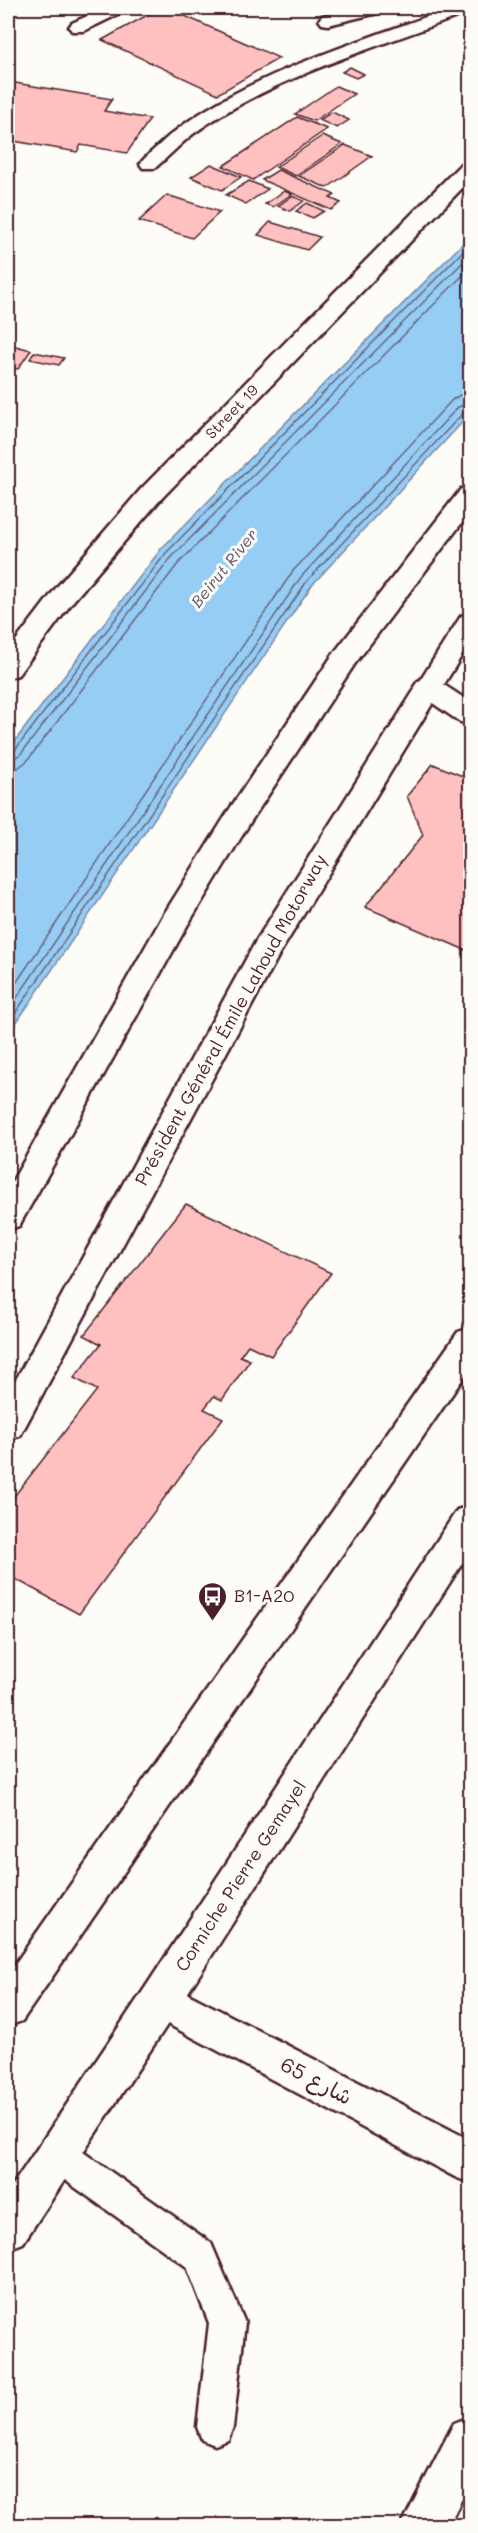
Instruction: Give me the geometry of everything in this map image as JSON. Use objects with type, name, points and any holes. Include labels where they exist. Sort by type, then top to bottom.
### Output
[{"type":"main road","name":"Street 19","points":[[8,669],[65,594],[150,495],[471,168]]},
{"type":"main road","points":[[8,1216],[174,922],[242,814],[344,659],[471,495]]},
{"type":"main road","name":"Président Général Émile Lahoud Motorway","points":[[8,1426],[267,950],[428,687],[471,622]]},
{"type":"main road","points":[[428,687],[471,715]]},
{"type":"main road","points":[[8,2007],[471,1342]]},
{"type":"main road","name":"Corniche Pierre Gemayel","points":[[8,2228],[161,1999],[471,1521]]},
{"type":"main road","name":"شارع 65","points":[[161,1999],[471,2162]]},
{"type":"main road","points":[[423,2526],[471,2439]]},
{"type":"lane","points":[[78,27],[117,8]]},
{"type":"lane","points":[[328,20],[376,8]]},
{"type":"lane","points":[[149,164],[188,130],[236,100],[294,74],[465,8]]},
{"type":"lane","points":[[57,2154],[200,2255],[227,2323],[215,2427]]},
{"type":"water","name":"Beirut River","points":[[470,236],[470,414],[312,585],[8,1035],[8,750],[161,549]]},
{"type":"building","points":[[160,8],[167,8],[279,58],[218,94],[102,40]]},
{"type":"building","points":[[350,67],[364,74],[356,78],[342,72]]},
{"type":"building","points":[[9,82],[112,99],[104,111],[150,119],[127,153],[81,145],[77,152],[8,140]]},
{"type":"building","points":[[336,86],[354,94],[314,121],[295,114]]},
{"type":"building","points":[[332,112],[349,120],[337,128],[319,120]]},
{"type":"building","points":[[297,117],[327,129],[253,180],[223,166]]},
{"type":"building","points":[[322,136],[342,144],[296,176],[276,167]]},
{"type":"building","points":[[345,145],[372,156],[327,188],[299,176]]},
{"type":"building","points":[[211,164],[241,177],[222,190],[191,177]]},
{"type":"building","points":[[278,170],[335,195],[330,198],[341,203],[331,210],[262,180]]},
{"type":"building","points":[[249,181],[268,189],[246,204],[226,195]]},
{"type":"building","points":[[284,191],[292,194],[273,207],[265,204]]},
{"type":"building","points":[[167,195],[220,212],[192,238],[139,221]]},
{"type":"building","points":[[292,196],[304,201],[290,211],[278,206]]},
{"type":"building","points":[[307,203],[324,211],[313,218],[296,211]]},
{"type":"building","points":[[270,222],[320,237],[307,250],[258,235]]},
{"type":"building","points":[[8,344],[31,350],[18,369],[8,367]]},
{"type":"building","points":[[34,352],[64,358],[59,365],[30,359]]},
{"type":"building","points":[[433,764],[470,779],[470,952],[365,907],[423,835],[407,796]]},
{"type":"building","points":[[186,1204],[331,1273],[271,1356],[248,1345],[240,1356],[250,1360],[222,1400],[214,1396],[204,1409],[223,1418],[79,1614],[8,1575],[8,1504],[97,1390],[74,1378],[101,1344],[84,1335]]},
{"type":"place","name":"B1-A20","points":[[213,1622]]}]
